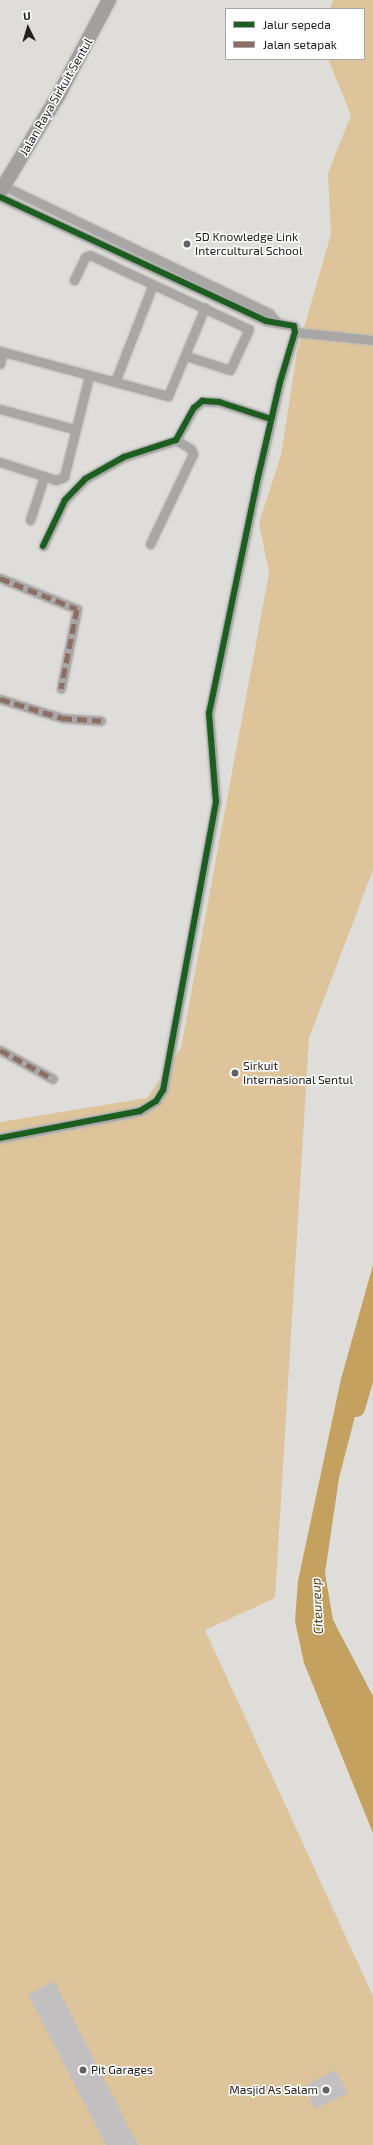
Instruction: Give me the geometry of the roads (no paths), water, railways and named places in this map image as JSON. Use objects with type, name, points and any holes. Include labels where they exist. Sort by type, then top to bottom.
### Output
[{"type":"main road","name":"Jalan Raya Sirkuit Sentul","points":[[1,192],[58,96],[109,0]]},
{"type":"street","points":[[0,1138],[140,1111],[156,1100],[163,1090],[216,802],[209,713],[271,419],[296,332],[294,326],[276,320],[269,313],[1,192]]},
{"type":"street","points":[[74,280],[85,257],[90,255],[245,325],[248,335],[230,370],[186,356]]},
{"type":"street","points":[[115,382],[153,284]]},
{"type":"street","points":[[0,364],[2,352],[168,396],[186,356],[205,307]]},
{"type":"street","points":[[296,332],[373,340]]},
{"type":"street","points":[[0,462],[60,480],[64,477],[74,429],[89,376]]},
{"type":"street","points":[[43,546],[65,500],[85,479],[124,457],[176,440],[194,408],[202,401],[219,402],[271,419]]},
{"type":"street","points":[[0,409],[74,429]]},
{"type":"street","points":[[150,544],[193,454],[191,449],[176,440]]},
{"type":"street","points":[[30,520],[44,476]]},
{"type":"street","points":[[0,578],[77,609],[61,688]]},
{"type":"street","points":[[0,699],[62,718],[101,721]]},
{"type":"street","points":[[0,1050],[53,1078]]},
{"type":"water","points":[[373,1265],[373,1347],[339,1478],[325,1573],[333,1620],[373,1696],[373,1833],[304,1663],[295,1621],[298,1581],[341,1379]]},
{"type":"waterway","name":"Citeureup","points":[[356,1408],[373,1351]]},
{"type":"place","name":"SD Knowledge Link Intercultural School","points":[[187,244]]},
{"type":"place","name":"Sirkuit Internasional Sentul","points":[[235,1073]]},
{"type":"place","name":"Pit Garages","points":[[83,2070]]},
{"type":"place","name":"Masjid As Salam","points":[[326,2090]]}]
